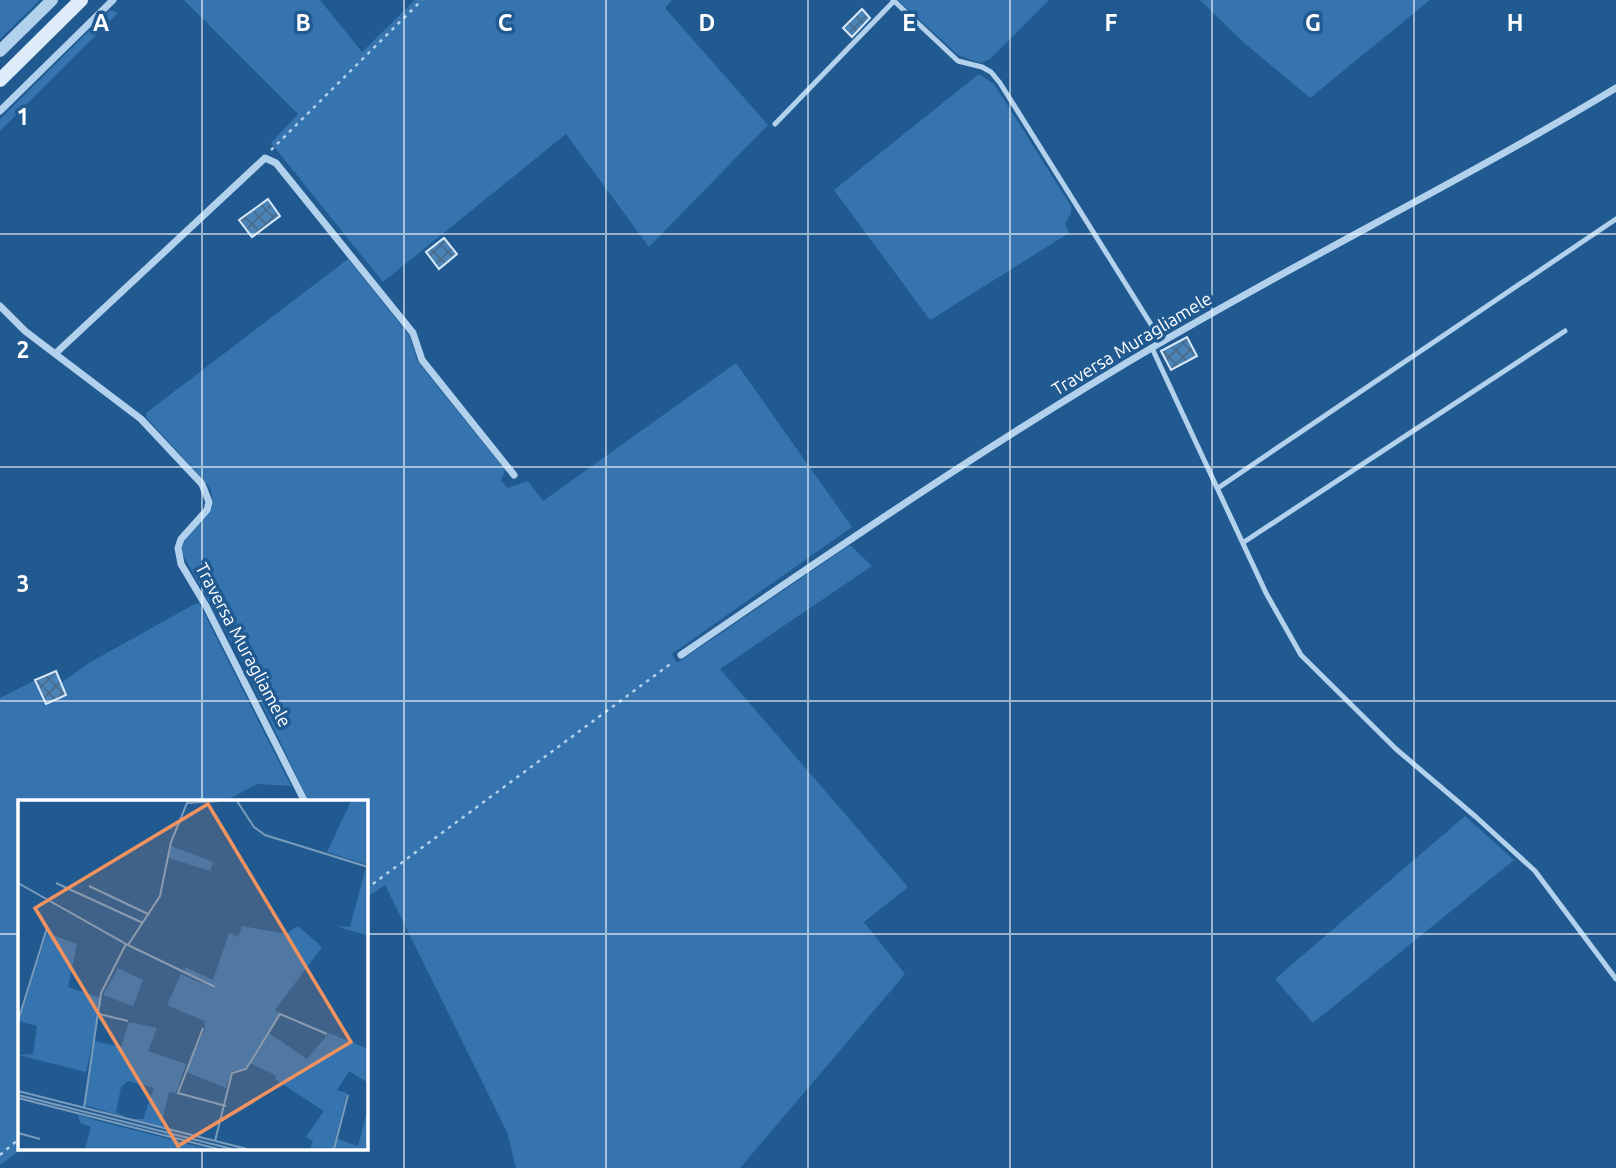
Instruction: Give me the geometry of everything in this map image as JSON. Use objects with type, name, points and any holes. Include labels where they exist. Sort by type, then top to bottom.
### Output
[{"type":"main road","points":[[0,80],[81,0]]},
{"type":"street","points":[[0,51],[52,0]]},
{"type":"street","points":[[0,111],[113,0]]},
{"type":"street","name":"Traversa Muragliamele","points":[[681,655],[983,451],[1162,342],[1616,88]]},
{"type":"street","points":[[56,353],[265,159],[276,163],[413,333],[422,360],[514,475]]},
{"type":"street","name":"Traversa Muragliamele","points":[[0,306],[25,331],[141,419],[202,484],[209,502],[207,510],[181,539],[178,548],[181,564],[206,606],[304,800]]},
{"type":"lane","points":[[775,124],[893,1],[958,61],[982,67],[991,72],[1000,83],[1162,342]]},
{"type":"lane","points":[[1219,488],[1616,219]]},
{"type":"lane","points":[[1244,542],[1565,331]]},
{"type":"lane","points":[[1153,348],[1266,593],[1301,655],[1396,749],[1535,871],[1616,979]]},
{"type":"path","points":[[265,159],[422,0]]},
{"type":"path","points":[[368,887],[681,655]]},
{"type":"path","points":[[0,1155],[18,1140]]},
{"type":"shaded area","points":[[0,0],[40,0],[0,39]]},
{"type":"shaded area","points":[[184,0],[320,0],[362,52],[415,0],[672,0],[665,8],[768,125],[649,247],[566,134],[383,282],[271,143],[298,114]]},
{"type":"shaded area","points":[[898,0],[1049,0],[990,59],[980,63],[958,55]]},
{"type":"shaded area","points":[[1200,0],[1430,0],[1310,98],[1242,41]]},
{"type":"shaded area","points":[[110,10],[118,13],[0,131],[0,119]]},
{"type":"shaded area","points":[[979,74],[994,84],[1071,206],[1071,213],[1065,224],[1069,233],[930,320],[834,190]]},
{"type":"shaded area","points":[[348,259],[409,335],[418,362],[505,470],[501,480],[507,488],[528,481],[543,501],[736,363],[852,527],[672,654],[677,663],[850,545],[872,566],[720,669],[908,887],[864,922],[905,974],[740,1168],[516,1168],[507,1132],[385,885],[368,897],[368,800],[308,800],[240,658],[182,553],[188,535],[212,506],[212,497],[209,486],[146,417],[146,413]]},
{"type":"shaded area","points":[[199,603],[291,786],[257,784],[228,800],[18,800],[18,1150],[21,1150],[0,1165],[0,698],[35,680],[46,703],[66,695],[61,683],[89,663]]},
{"type":"shaded area","points":[[1465,816],[1514,860],[1313,1023],[1275,979]]},
{"type":"building","points":[[862,9],[870,18],[852,37],[843,28]]},
{"type":"building","points":[[268,199],[280,216],[252,237],[239,220]]},
{"type":"building","points":[[444,238],[457,254],[439,269],[426,252]]},
{"type":"building","points":[[1187,337],[1197,356],[1171,370],[1161,351]]},
{"type":"building","points":[[56,671],[66,695],[46,704],[35,680]]}]
